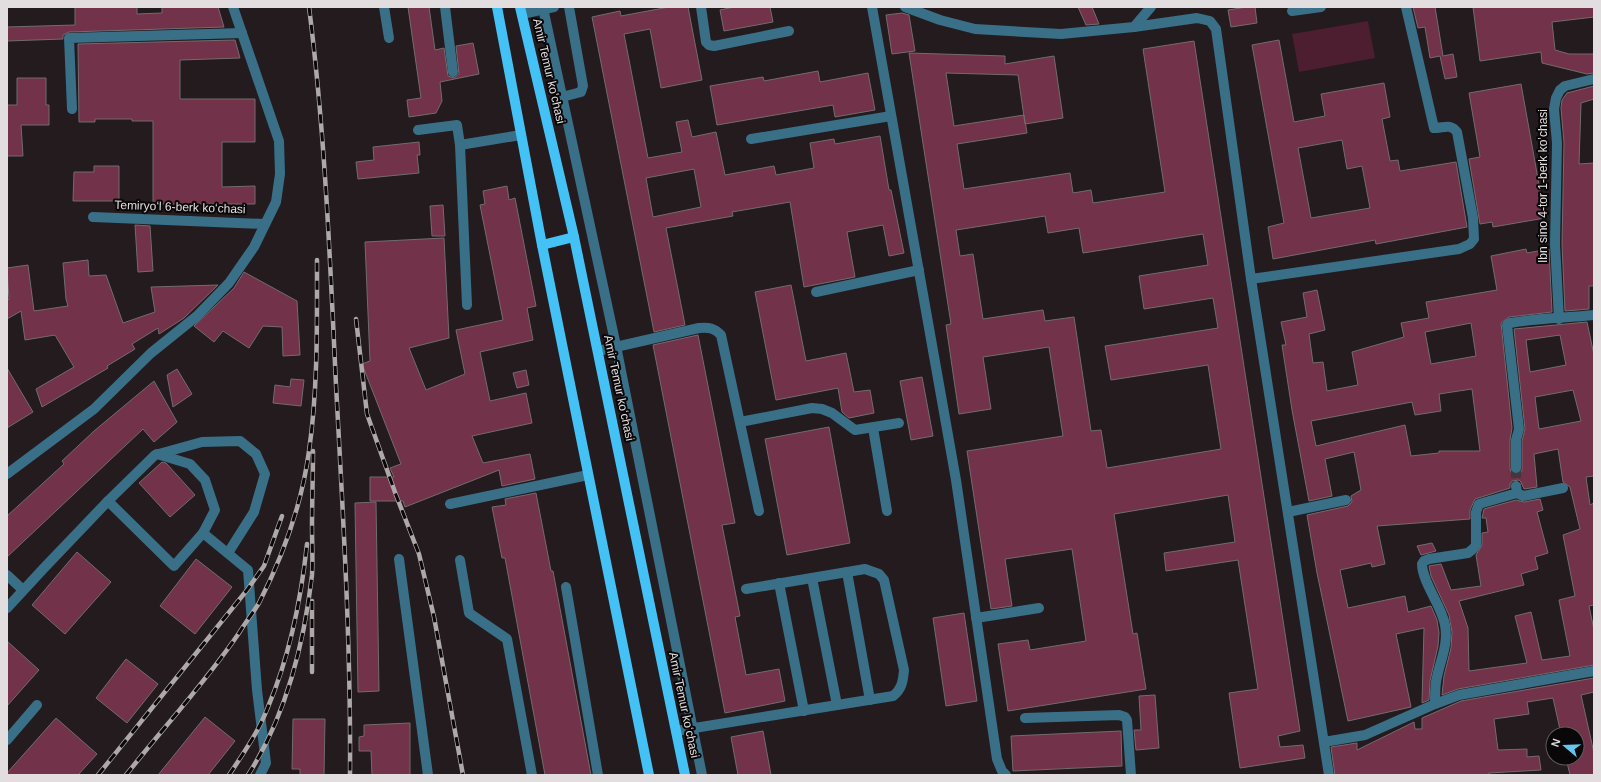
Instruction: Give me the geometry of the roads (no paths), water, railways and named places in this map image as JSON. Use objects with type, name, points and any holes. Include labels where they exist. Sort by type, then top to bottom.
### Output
[{"type":"main road","points":[[497,7],[542,245],[649,775]]},
{"type":"main road","name":"Amir Temur koʻchasi","points":[[521,11],[574,237],[685,775]]},
{"type":"main road","points":[[542,245],[574,237]]},
{"type":"street","points":[[7,474],[94,409],[151,353],[197,316],[229,283],[254,247],[276,202],[280,174],[279,141],[233,7]]},
{"type":"street","points":[[384,7],[389,38]]},
{"type":"street","points":[[445,7],[453,72]]},
{"type":"street","points":[[521,11],[554,7]]},
{"type":"street","points":[[562,97],[581,92],[583,86],[569,7]]},
{"type":"street","points":[[701,7],[706,42],[709,45],[714,46],[789,32]]},
{"type":"street","points":[[872,7],[956,480],[997,759],[1002,771],[1006,775]]},
{"type":"street","points":[[905,7],[940,20],[975,29],[1061,34],[1134,27],[1197,18],[1210,21],[1216,29],[1250,279],[1329,775]]},
{"type":"street","points":[[1134,27],[1151,7]]},
{"type":"street","points":[[1292,11],[1321,7]]},
{"type":"street","points":[[1250,279],[1459,249],[1470,244],[1474,239],[1473,218],[1457,132],[1453,127],[1449,126],[1434,128],[1406,7]]},
{"type":"street","points":[[543,8],[616,346],[702,775]]},
{"type":"street","points":[[72,109],[69,38],[242,33]]},
{"type":"street","name":"Ibn sino 4-tor 1-berk koʼchasi","points":[[1558,319],[1555,244],[1557,143],[1554,108],[1556,98],[1560,90],[1565,86],[1594,79]]},
{"type":"street","points":[[751,139],[891,116]]},
{"type":"street","points":[[418,130],[457,125],[460,145],[467,305]]},
{"type":"street","points":[[460,145],[521,135]]},
{"type":"street","name":"Temiryoʻl 6-berk koʻchasi","points":[[93,217],[265,224]]},
{"type":"street","points":[[816,292],[919,270]]},
{"type":"street","points":[[1516,468],[1516,440],[1519,429],[1507,325],[1510,323],[1534,319],[1558,319],[1594,315]]},
{"type":"street","points":[[598,351],[699,328],[710,327],[715,329],[721,335],[759,511]]},
{"type":"street","points":[[740,422],[812,408],[822,409],[832,413],[855,430],[900,424]]},
{"type":"street","points":[[873,428],[887,512]]},
{"type":"street","points":[[7,608],[108,501],[157,454],[202,442],[240,441],[256,454],[266,474],[254,512],[228,553]]},
{"type":"street","points":[[108,501],[174,566],[203,533],[215,510],[205,480],[190,464],[157,454]]},
{"type":"street","points":[[450,504],[588,474]]},
{"type":"street","points":[[1435,704],[1436,683],[1445,650],[1446,625],[1439,606],[1425,577],[1422,564],[1424,561],[1429,559],[1468,553],[1473,550],[1476,545],[1476,512],[1479,504],[1517,489],[1522,496],[1563,488]]},
{"type":"street","points":[[1288,512],[1346,500]]},
{"type":"street","points":[[203,533],[248,570],[257,690],[266,763],[260,775]]},
{"type":"street","points":[[399,558],[428,775]]},
{"type":"street","points":[[460,560],[469,613],[507,639],[532,775]]},
{"type":"street","points":[[676,732],[894,696],[898,692],[902,683],[904,670],[884,580],[879,574],[865,569],[746,588]]},
{"type":"street","points":[[847,572],[870,700]]},
{"type":"street","points":[[7,575],[23,590]]},
{"type":"street","points":[[812,578],[837,705]]},
{"type":"street","points":[[779,583],[804,711]]},
{"type":"street","points":[[566,587],[598,775]]},
{"type":"street","points":[[976,618],[1039,608]]},
{"type":"street","points":[[1324,742],[1365,736],[1435,704],[1459,695],[1594,671]]},
{"type":"street","points":[[7,740],[37,705]]},
{"type":"street","points":[[1025,718],[1119,715],[1125,717],[1127,720],[1131,775]]},
{"type":"tunnel","points":[[1516,468],[1516,486]]},
{"type":"railway","points":[[309,7],[315,54],[323,148],[329,243],[346,580],[350,775]]},
{"type":"railway","points":[[126,775],[226,652],[259,603],[284,548],[302,490],[312,427],[316,356],[317,260]]},
{"type":"railway","points":[[356,319],[367,414],[419,554],[434,617],[463,775]]},
{"type":"railway","points":[[248,775],[273,729],[283,704],[304,627],[312,575],[313,451]]},
{"type":"railway","points":[[98,775],[247,590],[264,566],[282,516]]},
{"type":"railway","points":[[229,775],[260,725],[283,667],[294,627],[307,544]]},
{"type":"railway","points":[[312,601],[312,672]]}]
